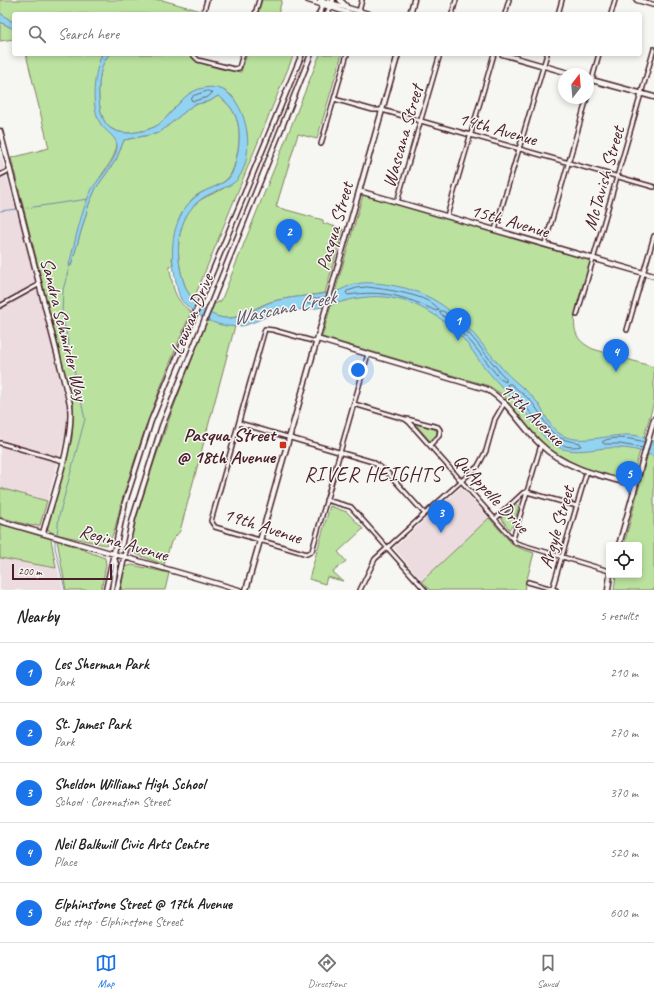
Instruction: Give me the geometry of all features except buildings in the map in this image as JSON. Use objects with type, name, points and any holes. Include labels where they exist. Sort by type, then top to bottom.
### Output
[{"type":"street","points":[[204,12],[207,0]]},
{"type":"street","points":[[256,12],[259,0]]},
{"type":"street","points":[[308,0],[323,2],[361,12]]},
{"type":"street","points":[[340,0],[345,5],[357,11]]},
{"type":"street","points":[[357,11],[362,0]]},
{"type":"street","points":[[411,12],[414,0]]},
{"type":"street","points":[[453,12],[456,0]]},
{"type":"street","points":[[506,12],[509,0]]},
{"type":"street","points":[[559,12],[562,0]]},
{"type":"street","points":[[612,12],[615,0]]},
{"type":"street","points":[[637,0],[654,5]]},
{"type":"street","points":[[320,12],[323,2]]},
{"type":"street","points":[[331,4],[348,12]]},
{"type":"street","name":"McTavish Street","points":[[577,315],[654,49]]},
{"type":"street","points":[[194,56],[198,60],[234,69],[239,68],[242,56]]},
{"type":"street","name":"Lewvan Drive","points":[[106,590],[112,553],[142,445],[202,294],[301,56]]},
{"type":"street","name":"Lewvan Drive","points":[[117,590],[123,556],[155,443],[309,56]]},
{"type":"street","points":[[321,144],[346,56]]},
{"type":"street","name":"Pasqua Street","points":[[246,590],[323,313],[397,56]]},
{"type":"street","name":"Wascana Street","points":[[397,202],[439,56]]},
{"type":"street","points":[[447,216],[493,56]]},
{"type":"street","points":[[509,56],[558,70]]},
{"type":"street","points":[[495,230],[546,56]]},
{"type":"street","points":[[594,68],[598,56]]},
{"type":"street","points":[[594,80],[654,97]]},
{"type":"street","name":"14th Avenue","points":[[334,99],[373,110],[382,110],[654,187]]},
{"type":"street","points":[[544,244],[585,104]]},
{"type":"street","name":"Sandra Schmirler Way","points":[[0,131],[70,404],[70,432],[43,533]]},
{"type":"street","points":[[0,175],[10,170]]},
{"type":"street","name":"15th Avenue","points":[[359,191],[654,276]]},
{"type":"street","points":[[627,330],[654,236]]},
{"type":"street","points":[[1,305],[40,284]]},
{"type":"street","name":"17th Avenue","points":[[239,423],[265,330],[273,330],[368,354],[478,386],[495,394],[505,402],[541,445],[564,461],[587,471],[636,485]]},
{"type":"street","points":[[368,354],[326,500],[351,507],[425,590]]},
{"type":"street","points":[[360,590],[375,559],[462,481],[482,461],[495,419],[505,402]]},
{"type":"street","name":"Qu'Appelle Drive","points":[[354,404],[438,427],[440,430],[439,436],[430,445]]},
{"type":"street","name":"Qu'Appelle Drive","points":[[406,419],[513,540],[521,546],[606,570]]},
{"type":"street","points":[[620,542],[654,419]]},
{"type":"street","points":[[239,423],[373,462],[387,472],[425,514]]},
{"type":"street","name":"19th Avenue","points":[[239,423],[211,521],[215,527],[307,554],[312,551],[326,500]]},
{"type":"street","points":[[0,443],[63,461]]},
{"type":"street","points":[[513,540],[541,445]]},
{"type":"street","name":"Argyle Street","points":[[554,590],[561,557],[587,471]]},
{"type":"street","points":[[495,519],[523,493],[527,492],[576,506]]},
{"type":"street","name":"Regina Avenue","points":[[0,521],[239,590]]},
{"type":"street","name":"Lewvan Drive","points":[[112,553],[116,564],[112,590]]},
{"type":"street","points":[[608,590],[610,578]]},
{"type":"street","points":[[528,582],[554,590]]},
{"type":"shaded area","points":[[0,153],[38,284],[67,408],[66,433],[38,535],[51,539],[63,590],[0,590]]},
{"type":"shaded area","points":[[461,487],[489,518],[422,581],[394,548]]},
{"type":"green space","points":[[0,0],[162,0],[201,11],[12,12],[12,22],[0,13]]},
{"type":"green space","points":[[262,0],[282,0],[279,12],[259,12]]},
{"type":"green space","points":[[0,22],[12,28],[12,39],[0,41]]},
{"type":"green space","points":[[26,56],[101,56],[96,78],[96,107],[103,123],[117,140],[117,145],[112,159],[89,197],[78,231],[71,266],[89,204],[96,188],[116,160],[124,140],[159,133],[193,105],[210,101],[218,96],[226,102],[231,109],[238,124],[238,150],[230,176],[216,186],[195,196],[188,205],[183,218],[172,258],[173,266],[169,266],[177,297],[180,302],[191,312],[154,404],[130,473],[112,537],[106,545],[55,534],[48,530],[47,526],[72,438],[73,405],[11,158],[49,148]]},
{"type":"green space","points":[[108,56],[192,56],[207,65],[241,72],[246,56],[293,56],[193,301],[187,291],[183,279],[178,253],[182,226],[194,205],[202,199],[223,189],[228,183],[246,147],[247,136],[244,122],[232,96],[220,89],[208,88],[195,91],[189,95],[155,127],[129,133],[114,130],[107,125],[100,110],[100,77],[105,59]]},
{"type":"green space","points":[[319,56],[341,56],[317,139],[298,134],[276,207],[323,220],[323,223],[343,229],[325,293],[278,300],[260,306],[237,317],[229,318],[210,314],[214,304],[221,301]]},
{"type":"green space","points":[[363,195],[592,259],[576,309],[575,328],[578,337],[584,344],[593,349],[654,367],[654,402],[631,482],[580,466],[557,454],[536,437],[505,399],[506,397],[489,386],[322,337]]},
{"type":"green space","points":[[207,320],[224,325],[235,326],[180,531],[171,542],[164,565],[131,552],[129,545],[155,460]]},
{"type":"green space","points":[[417,424],[437,430],[436,437],[430,441],[417,426]]},
{"type":"green space","points":[[648,453],[654,457],[654,590],[614,590],[616,578],[642,578],[642,542],[625,542]]},
{"type":"green space","points":[[0,488],[47,501],[40,525],[32,526],[0,517]]},
{"type":"green space","points":[[517,504],[519,506],[513,526],[509,529],[501,518]]},
{"type":"green space","points":[[330,506],[347,512],[363,529],[338,552],[346,561],[333,572],[343,581],[327,577],[325,584],[309,579]]},
{"type":"green space","points":[[489,518],[514,546],[534,553],[524,590],[430,590],[422,581]]},
{"type":"green space","points":[[0,524],[51,539],[56,568],[0,558]]},
{"type":"green space","points":[[57,540],[105,558],[106,565],[101,590],[66,590]]},
{"type":"green space","points":[[132,565],[169,573],[165,590],[121,590],[124,570],[128,566]]},
{"type":"water","points":[[0,13],[12,22],[12,28],[0,22]]},
{"type":"water","name":"Wascana Creek","points":[[101,56],[108,56],[102,68],[99,99],[100,110],[103,118],[107,125],[114,130],[129,133],[155,127],[165,119],[188,95],[194,91],[207,87],[214,87],[226,92],[237,104],[242,114],[246,125],[248,149],[246,161],[242,171],[237,180],[200,200],[193,207],[187,215],[180,235],[179,256],[183,279],[190,295],[203,309],[220,317],[237,317],[272,302],[336,291],[361,283],[386,284],[414,291],[444,306],[456,316],[479,340],[505,372],[533,397],[550,424],[560,434],[576,439],[594,439],[622,435],[639,436],[654,441],[654,457],[629,449],[612,448],[578,451],[570,450],[549,442],[525,412],[490,374],[469,346],[452,328],[432,313],[421,307],[397,299],[385,297],[361,298],[318,308],[280,312],[246,325],[237,326],[220,325],[211,322],[188,307],[180,298],[174,271],[172,249],[176,228],[185,208],[192,200],[201,193],[219,185],[229,178],[234,167],[239,147],[238,122],[231,108],[218,96],[210,101],[193,105],[159,133],[124,140],[116,160],[96,188],[89,204],[71,266],[69,265],[88,197],[114,158],[117,147],[117,143],[113,137],[100,123],[95,107],[94,88]]},
{"type":"waterway","points":[[27,208],[88,199]]},
{"type":"waterway","points":[[0,211],[17,209]]},
{"type":"waterway","points":[[57,535],[59,516],[85,419],[62,314],[63,290],[70,264]]},
{"type":"waterway","points":[[55,540],[55,547],[65,590]]},
{"type":"place","name":"St. James Park","points":[[289,252]]},
{"type":"place","name":"Les Sherman Park","points":[[458,341]]},
{"type":"place","name":"Neil Balkwill Civic Arts Centre","points":[[616,372]]},
{"type":"place","name":"Pasqua Street @ 18th Avenue","points":[[283,445]]},
{"type":"place","name":"Elphinstone Street @ 17th Avenue","points":[[629,494]]},
{"type":"place","name":"Sheldon Williams High School","points":[[441,533]]},
{"type":"district","name":"RIVER HEIGHTS","points":[[373,474]]}]
